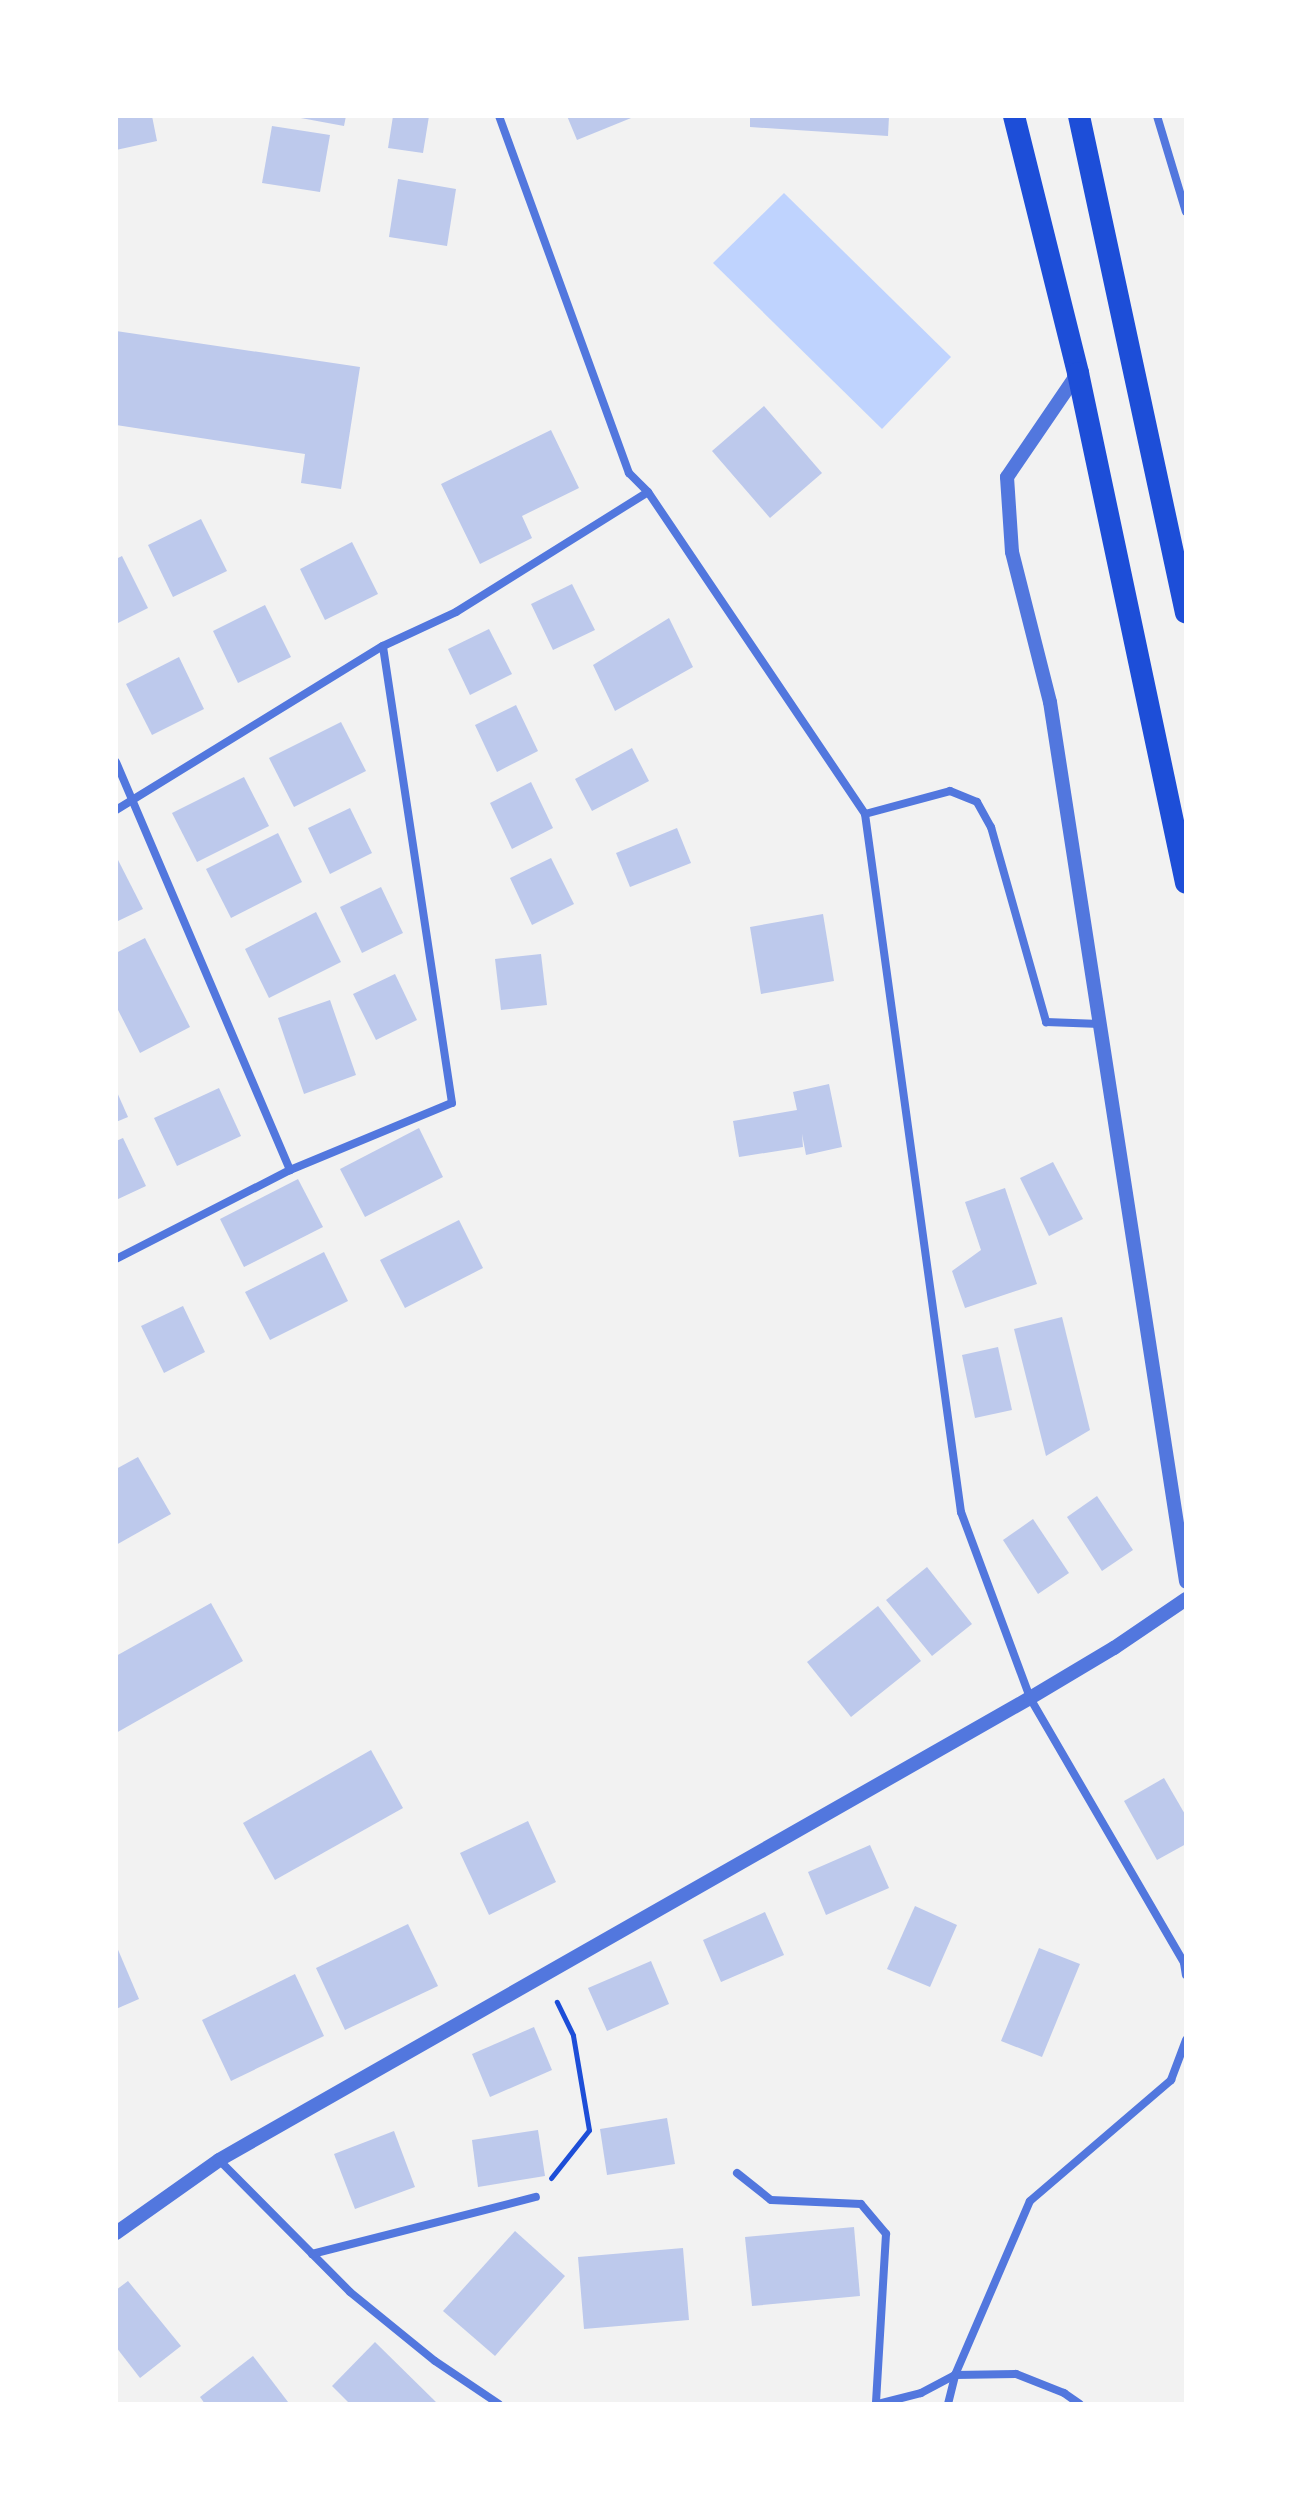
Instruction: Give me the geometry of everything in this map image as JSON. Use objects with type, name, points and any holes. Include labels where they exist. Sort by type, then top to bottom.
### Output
[{"type":"highway","points":[[1014,116],[1078,373],[1186,883]]},
{"type":"highway","points":[[1079,116],[1186,613]]},
{"type":"street","points":[[499,116],[629,473],[648,492],[865,814],[961,1512],[1030,1698],[1184,1963],[1186,1975]]},
{"type":"street","points":[[1157,116],[1186,212]]},
{"type":"street","points":[[1078,373],[1007,477],[1012,552],[1050,702],[1186,1582]]},
{"type":"street","points":[[116,810],[383,646],[456,612],[648,492]]},
{"type":"street","points":[[116,1259],[290,1170],[452,1103],[383,646]]},
{"type":"street","points":[[116,762],[290,1170]]},
{"type":"street","points":[[865,814],[950,791],[977,802],[991,827],[1046,1022],[1100,1024]]},
{"type":"street","points":[[116,2233],[219,2160],[1030,1698],[1114,1648],[1186,1599]]},
{"type":"street","points":[[948,2404],[955,2375],[1030,2201],[1171,2080],[1186,2040]]},
{"type":"street","points":[[219,2160],[350,2292],[435,2361],[499,2404]]},
{"type":"street","points":[[737,2173],[771,2200],[861,2204],[886,2234],[877,2404],[921,2393],[955,2375],[1016,2374],[1064,2393],[1080,2404]]},
{"type":"street","points":[[312,2254],[536,2197]]},
{"type":"path","points":[[536,2197],[589,2130],[573,2035],[544,1975]]},
{"type":"water","points":[[784,193],[951,357],[882,429],[713,263]]},
{"type":"building","points":[[116,116],[152,116],[157,141],[116,150]]},
{"type":"building","points":[[290,116],[346,116],[344,126]]},
{"type":"building","points":[[393,116],[429,116],[423,153],[388,148]]},
{"type":"building","points":[[567,116],[636,116],[577,140]]},
{"type":"building","points":[[750,116],[889,116],[888,136],[750,127]]},
{"type":"building","points":[[272,126],[330,135],[320,192],[262,183]]},
{"type":"building","points":[[398,179],[456,189],[447,246],[389,237]]},
{"type":"building","points":[[116,331],[360,367],[341,489],[301,483],[305,454],[116,425]]},
{"type":"building","points":[[764,406],[822,473],[770,518],[712,451]]},
{"type":"building","points":[[551,430],[579,488],[522,516],[532,538],[480,564],[441,484]]},
{"type":"building","points":[[201,519],[227,571],[173,597],[148,545]]},
{"type":"building","points":[[352,542],[378,594],[325,620],[300,569]]},
{"type":"building","points":[[122,556],[148,608],[116,624],[116,559]]},
{"type":"building","points":[[572,584],[595,630],[553,650],[531,604]]},
{"type":"building","points":[[265,605],[291,657],[238,683],[213,631]]},
{"type":"building","points":[[669,618],[693,667],[615,711],[593,665]]},
{"type":"building","points":[[489,629],[512,674],[470,695],[448,649]]},
{"type":"building","points":[[179,657],[204,709],[152,735],[126,684]]},
{"type":"building","points":[[516,705],[538,751],[497,772],[475,725]]},
{"type":"building","points":[[341,722],[366,771],[294,807],[269,758]]},
{"type":"building","points":[[632,748],[649,781],[592,811],[575,779]]},
{"type":"building","points":[[244,777],[269,826],[197,862],[172,813]]},
{"type":"building","points":[[531,782],[553,828],[512,849],[490,803]]},
{"type":"building","points":[[350,808],[372,853],[330,874],[308,828]]},
{"type":"building","points":[[677,828],[691,863],[630,887],[616,853]]},
{"type":"building","points":[[278,833],[302,882],[231,918],[206,869]]},
{"type":"building","points":[[116,856],[143,909],[116,922]]},
{"type":"building","points":[[551,858],[574,904],[532,925],[510,878]]},
{"type":"building","points":[[381,887],[403,933],[362,953],[340,907]]},
{"type":"building","points":[[316,912],[341,962],[269,998],[245,949]]},
{"type":"building","points":[[823,914],[834,981],[761,994],[750,927]]},
{"type":"building","points":[[145,938],[190,1027],[140,1053],[116,1006],[116,953]]},
{"type":"building","points":[[541,954],[547,1005],[501,1010],[495,959]]},
{"type":"building","points":[[395,974],[417,1020],[376,1040],[353,994]]},
{"type":"building","points":[[330,1000],[356,1075],[304,1094],[278,1018]]},
{"type":"building","points":[[829,1084],[842,1147],[806,1155],[802,1134],[803,1147],[739,1157],[733,1121],[797,1110],[793,1092]]},
{"type":"building","points":[[219,1088],[241,1136],[177,1166],[154,1118]]},
{"type":"building","points":[[116,1090],[128,1117],[116,1122]]},
{"type":"building","points":[[419,1128],[443,1177],[365,1217],[340,1169]]},
{"type":"building","points":[[123,1138],[146,1186],[116,1200],[116,1141]]},
{"type":"building","points":[[1053,1162],[1083,1219],[1049,1236],[1020,1178]]},
{"type":"building","points":[[298,1179],[323,1227],[244,1267],[220,1219]]},
{"type":"building","points":[[1005,1188],[1037,1284],[965,1308],[952,1271],[981,1250],[965,1202]]},
{"type":"building","points":[[459,1220],[483,1268],[405,1308],[380,1260]]},
{"type":"building","points":[[324,1252],[348,1301],[270,1340],[245,1292]]},
{"type":"building","points":[[183,1306],[205,1352],[164,1373],[141,1326]]},
{"type":"building","points":[[1062,1317],[1090,1430],[1046,1456],[1014,1329]]},
{"type":"building","points":[[998,1347],[1012,1410],[975,1418],[962,1355]]},
{"type":"building","points":[[138,1457],[171,1514],[116,1545],[116,1469]]},
{"type":"building","points":[[1097,1496],[1133,1550],[1102,1571],[1067,1517]]},
{"type":"building","points":[[1033,1519],[1069,1573],[1038,1594],[1003,1540]]},
{"type":"building","points":[[927,1567],[972,1624],[932,1656],[886,1600]]},
{"type":"building","points":[[211,1603],[243,1661],[116,1733],[116,1656]]},
{"type":"building","points":[[878,1606],[921,1661],[851,1717],[807,1662]]},
{"type":"building","points":[[371,1750],[403,1808],[275,1880],[243,1823]]},
{"type":"building","points":[[1164,1778],[1186,1816],[1186,1844],[1157,1860],[1124,1801]]},
{"type":"building","points":[[528,1821],[556,1882],[489,1915],[460,1853]]},
{"type":"building","points":[[870,1845],[889,1888],[826,1915],[808,1872]]},
{"type":"building","points":[[915,1906],[957,1925],[930,1987],[887,1969]]},
{"type":"building","points":[[765,1912],[784,1955],[721,1982],[703,1940]]},
{"type":"building","points":[[408,1924],[438,1986],[345,2030],[316,1968]]},
{"type":"building","points":[[116,1945],[139,1999],[116,2009]]},
{"type":"building","points":[[1039,1948],[1080,1964],[1042,2057],[1001,2041]]},
{"type":"building","points":[[651,1961],[669,2004],[607,2031],[588,1988]]},
{"type":"building","points":[[295,1974],[324,2036],[231,2081],[202,2020]]},
{"type":"building","points":[[534,2027],[552,2070],[490,2097],[472,2054]]},
{"type":"building","points":[[667,2118],[675,2164],[607,2175],[600,2129]]},
{"type":"building","points":[[538,2130],[545,2176],[478,2187],[472,2140]]},
{"type":"building","points":[[394,2131],[415,2187],[355,2209],[334,2154]]},
{"type":"building","points":[[854,2227],[860,2296],[752,2306],[745,2237]]},
{"type":"building","points":[[515,2231],[565,2276],[495,2356],[443,2311]]},
{"type":"building","points":[[683,2248],[689,2320],[584,2329],[578,2257]]},
{"type":"building","points":[[128,2281],[181,2346],[140,2378],[116,2347],[116,2290]]},
{"type":"building","points":[[375,2342],[438,2404],[350,2404],[332,2386]]},
{"type":"building","points":[[253,2356],[288,2402],[205,2404],[200,2397]]}]
